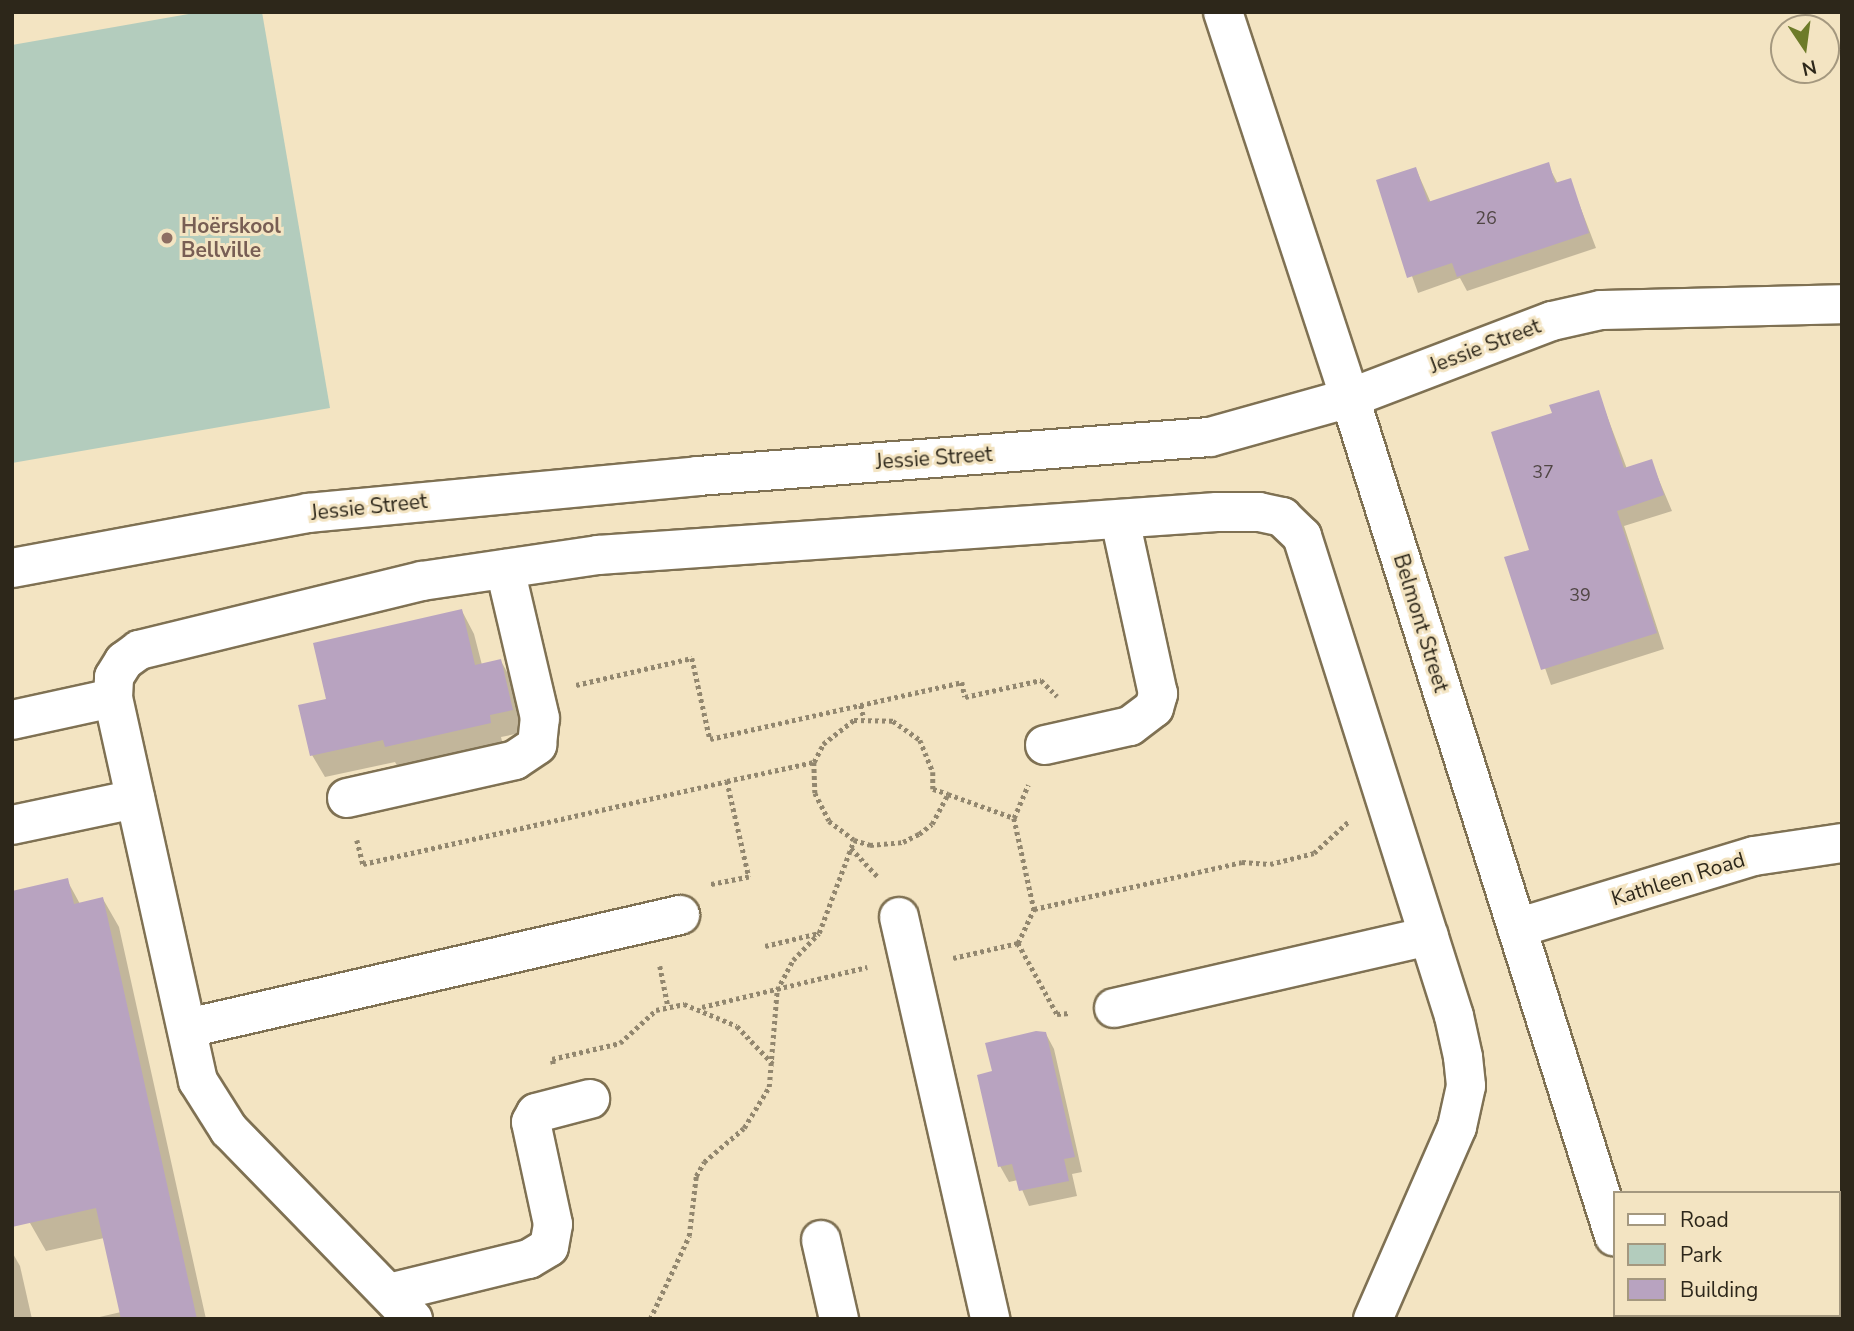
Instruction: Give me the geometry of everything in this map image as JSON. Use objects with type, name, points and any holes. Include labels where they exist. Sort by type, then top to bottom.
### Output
[{"type":"street","name":"Belmont Street","points":[[1223,12],[1350,398],[1612,1230]]},
{"type":"street","name":"Jessie Street","points":[[12,568],[309,513],[698,476],[1210,438],[1350,398],[1552,321],[1601,310],[1842,304]]},
{"type":"street","points":[[576,1103],[536,1113],[531,1122],[553,1224],[549,1247],[529,1259],[401,1306],[229,1130],[198,1081],[113,698],[114,677],[124,661],[139,650],[422,582],[598,555],[1119,519],[1259,512],[1282,517],[1302,536],[1454,1016],[1466,1086],[1457,1127],[1373,1319]]},
{"type":"street","points":[[1045,745],[1144,719],[1158,694],[1119,519]]},
{"type":"street","points":[[347,798],[528,755],[541,732],[505,569]]},
{"type":"street","points":[[12,720],[113,698]]},
{"type":"street","points":[[12,825],[135,799]]},
{"type":"street","name":"Kathleen Road","points":[[1517,928],[1754,856],[1842,843]]},
{"type":"street","points":[[188,1028],[680,915]]},
{"type":"street","points":[[899,917],[990,1319]]},
{"type":"street","points":[[1114,1008],[1429,936]]},
{"type":"street","points":[[821,1240],[839,1319]]},
{"type":"path","points":[[534,694],[692,658],[710,739],[962,682],[965,697],[1041,680],[1098,733]]},
{"type":"path","points":[[861,705],[864,719]]},
{"type":"path","points":[[948,794],[932,824],[903,842],[870,845],[854,840],[828,821],[820,808],[812,778],[814,762],[836,730],[864,719],[893,721],[908,729],[929,755],[933,789],[948,794],[1014,818]]},
{"type":"path","points":[[1018,943],[1034,909],[1014,818],[1045,745]]},
{"type":"path","points":[[347,798],[363,864],[814,762]]},
{"type":"path","points":[[680,915],[675,893],[749,877],[727,781]]},
{"type":"path","points":[[1034,909],[1242,862],[1270,864],[1314,853],[1336,830],[1386,798]]},
{"type":"path","points":[[650,1319],[689,1236],[696,1177],[714,1150],[744,1128],[759,1109],[774,1066],[771,1023],[777,989],[793,960],[819,933],[854,840]]},
{"type":"path","points":[[765,946],[819,933]]},
{"type":"path","points":[[576,1103],[552,1059],[620,1044],[645,1017],[668,1006],[701,1007],[910,962],[1018,943]]},
{"type":"path","points":[[1018,943],[1056,1014],[1114,1008]]},
{"type":"path","points":[[701,1007],[737,1026],[774,1066]]},
{"type":"green space","name":"Hoërskool Bellville","points":[[200,12],[262,12],[330,408],[12,463],[12,45]]},
{"type":"building","points":[[1549,162],[1555,183],[1571,178],[1589,233],[1457,277],[1452,263],[1407,278],[1376,180],[1416,167],[1428,202]]},
{"type":"building","points":[[1599,390],[1624,468],[1652,459],[1664,495],[1617,511],[1657,633],[1541,670],[1504,557],[1529,550],[1491,432],[1552,413],[1549,405]]},
{"type":"building","points":[[462,609],[475,665],[501,659],[513,710],[490,715],[491,723],[385,747],[383,740],[310,756],[298,705],[326,699],[313,643]]},
{"type":"building","points":[[68,878],[74,904],[103,897],[197,1319],[121,1319],[96,1208],[12,1227],[12,891]]},
{"type":"building","points":[[1036,1031],[1046,1032],[1075,1157],[1064,1159],[1069,1181],[1019,1191],[1012,1164],[998,1167],[977,1075],[992,1071],[985,1043]]},
{"type":"place","name":"Hoërskool Bellville","points":[[167,238]]}]
